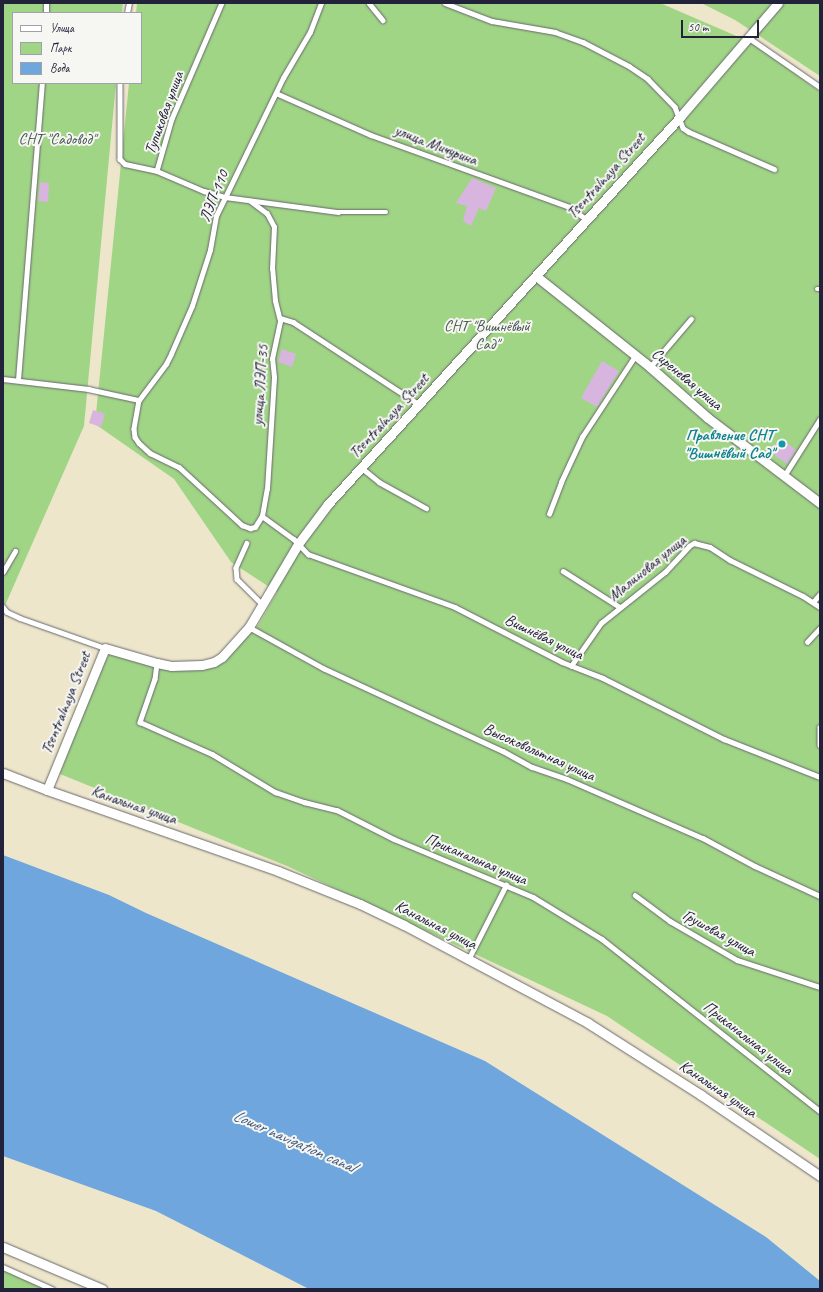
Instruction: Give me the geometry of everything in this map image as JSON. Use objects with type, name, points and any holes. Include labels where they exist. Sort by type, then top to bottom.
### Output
[{"type":"street","name":"Tsentralnaya Street","points":[[48,790],[105,648],[157,664],[186,666],[214,662],[234,646],[249,627],[298,544],[328,504],[420,405],[680,117],[778,3]]},
{"type":"street","name":"Сиреневая улица","points":[[536,276],[650,367],[708,418],[820,503]]},
{"type":"street","name":"Канальная улица","points":[[3,773],[321,887],[360,904],[469,958],[588,1023],[701,1095],[820,1176]]},
{"type":"street","points":[[3,1247],[102,1289]]},
{"type":"lane","name":"Тупиковая улица","points":[[222,3],[172,119],[157,171],[204,191],[225,197],[338,212],[386,212]]},
{"type":"lane","name":"ЛЭП-110","points":[[139,400],[166,364],[192,306],[210,250],[216,216],[276,93],[310,32],[321,3]]},
{"type":"lane","points":[[369,3],[383,20]]},
{"type":"lane","points":[[445,3],[492,21],[555,32],[583,42],[629,66],[648,79],[671,102],[680,117],[683,128],[774,170]]},
{"type":"lane","points":[[749,38],[820,87]]},
{"type":"lane","points":[[18,380],[42,84]]},
{"type":"lane","points":[[120,84],[120,159],[125,164],[157,171]]},
{"type":"lane","name":"улица Мичурина","points":[[276,93],[371,135],[570,207],[587,220]]},
{"type":"lane","name":"улица ЛЭП-35","points":[[250,201],[267,214],[274,227],[272,269],[275,301],[280,318],[272,359],[274,376],[268,482],[262,516]]},
{"type":"lane","points":[[280,318],[293,322],[420,405]]},
{"type":"lane","points":[[650,367],[691,319]]},
{"type":"lane","points":[[550,514],[564,476],[582,437],[635,356]]},
{"type":"lane","points":[[3,379],[88,389],[139,400],[134,429],[135,437],[139,443],[150,453],[179,467],[242,525],[250,528],[255,527],[262,516]]},
{"type":"lane","points":[[784,476],[820,419]]},
{"type":"lane","points":[[362,468],[379,482],[426,508]]},
{"type":"lane","name":"Вишнёвая улица","points":[[262,516],[298,544],[303,551],[316,558],[455,607],[571,666],[603,678],[724,739],[820,777]]},
{"type":"lane","points":[[246,544],[236,568],[237,579],[241,585],[262,604]]},
{"type":"lane","name":"Малиновая улица","points":[[571,666],[596,628],[665,572],[689,546],[694,544],[710,547],[730,560],[814,601],[820,608]]},
{"type":"lane","points":[[3,572],[15,551]]},
{"type":"lane","points":[[563,570],[620,607]]},
{"type":"lane","points":[[814,601],[820,594]]},
{"type":"lane","points":[[3,607],[7,612],[20,618],[105,648]]},
{"type":"lane","name":"Высоковольтная улица","points":[[249,627],[323,668],[532,767],[567,779],[703,838],[755,866],[820,896]]},
{"type":"lane","points":[[807,642],[820,628]]},
{"type":"lane","name":"Приканальная улица","points":[[157,664],[155,679],[140,722],[212,754],[275,792],[304,802],[337,810],[394,839],[533,897],[602,939],[820,1111]]},
{"type":"lane","points":[[820,727],[820,745]]},
{"type":"lane","points":[[469,958],[506,885]]},
{"type":"lane","name":"Грушовая улица","points":[[635,895],[670,920],[737,960],[820,987]]},
{"type":"lane","points":[[3,1267],[52,1289]]},
{"type":"green space","name":"СНТ \"Садовод\"","points":[[3,3],[123,3],[122,12],[12,12],[12,84],[116,84],[84,426],[3,610]]},
{"type":"green space","name":"СНТ \"Вишнёвый Сад\"","points":[[137,3],[660,3],[755,44],[820,92],[820,1159],[607,1016],[287,866],[60,774],[97,673],[114,648],[177,666],[218,663],[256,629],[277,592],[231,562],[174,479],[95,424],[129,84],[142,84],[142,12],[136,12]]},
{"type":"green space","points":[[701,3],[820,3],[820,76],[735,20]]},
{"type":"green space","points":[[3,1269],[57,1289],[3,1289]]},
{"type":"water","name":"Lower navigation canal","points":[[3,855],[109,895],[146,913],[485,1061],[766,1237],[820,1281],[820,1289],[309,1289],[156,1211],[3,1156]]},
{"type":"building","points":[[472,178],[496,188],[486,211],[479,208],[471,226],[463,221],[467,206],[456,203]]},
{"type":"building","points":[[40,182],[49,183],[48,202],[38,201]]},
{"type":"building","points":[[282,349],[296,354],[292,367],[278,362]]},
{"type":"building","points":[[602,361],[619,371],[597,407],[581,398]]},
{"type":"building","points":[[93,410],[105,414],[101,427],[89,423]]},
{"type":"building","name":"Правление СНТ \"Вишнёвый Сад\"","points":[[781,438],[796,450],[787,464],[769,451]]},
{"type":"place","name":"Правление СНТ \"Вишнёвый Сад\"","points":[[782,444]]}]
